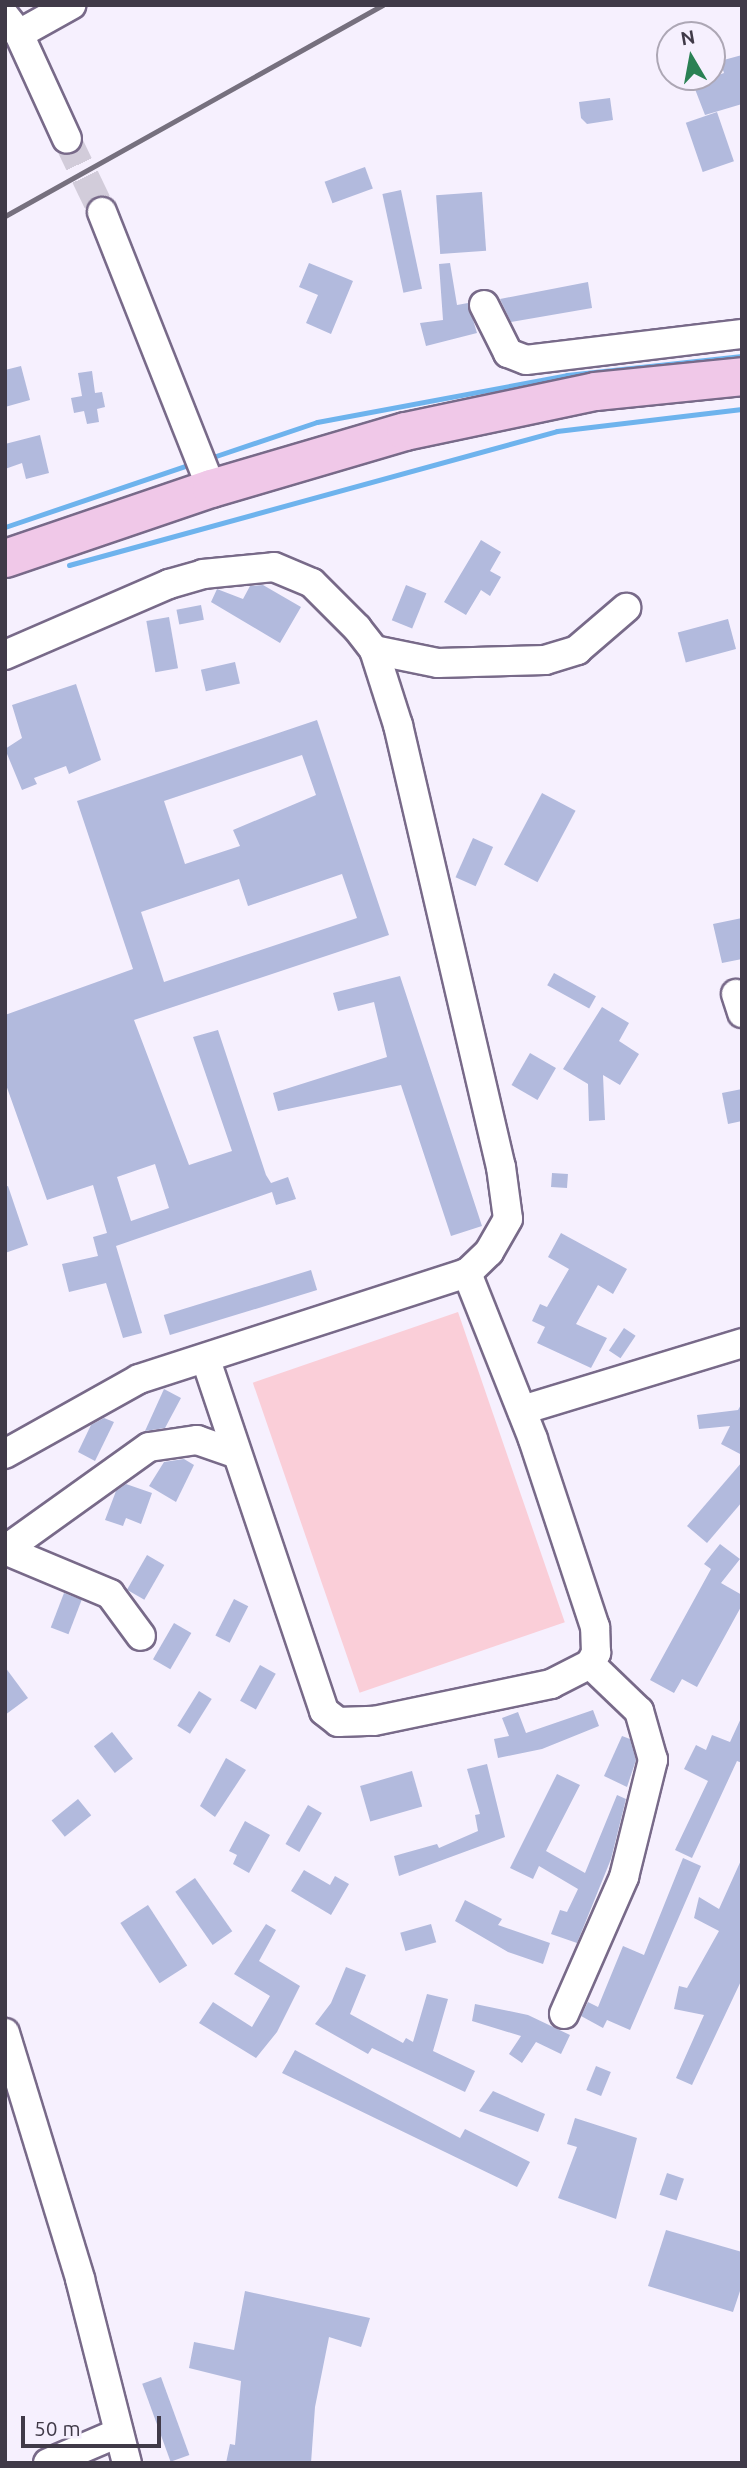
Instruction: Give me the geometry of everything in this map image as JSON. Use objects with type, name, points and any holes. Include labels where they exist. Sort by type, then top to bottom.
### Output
[{"type":"main road","points":[[5,558],[211,488],[494,409],[594,391],[742,376]]},
{"type":"street","points":[[66,139],[12,25],[71,5]]},
{"type":"street","points":[[102,212],[211,488]]},
{"type":"street","points":[[484,305],[508,353],[526,360],[742,334]]},
{"type":"street","points":[[5,655],[169,584],[203,574],[274,567],[312,583],[374,650],[398,725],[501,1167],[508,1219],[489,1252],[467,1273],[369,1300],[206,1360],[139,1379],[5,1454]]},
{"type":"street","points":[[374,650],[438,663],[545,660],[577,650],[626,608]]},
{"type":"street","points":[[206,1360],[316,1697],[338,1722],[374,1721],[551,1684],[590,1664],[596,1653],[595,1627],[583,1581],[522,1410],[467,1273]]},
{"type":"street","points":[[522,1410],[742,1343]]},
{"type":"street","points":[[5,1550],[149,1447],[197,1440],[237,1454]]},
{"type":"street","points":[[5,1550],[110,1594],[141,1636]]},
{"type":"street","points":[[564,2014],[624,1877],[653,1760],[639,1711],[590,1664]]},
{"type":"street","points":[[5,2033],[80,2279],[127,2463]]},
{"type":"street","points":[[48,2463],[118,2433]]},
{"type":"shaded area","points":[[458,1312],[565,1622],[360,1693],[253,1383]]},
{"type":"building","points":[[742,55],[742,104],[705,115],[696,91],[726,91],[726,59]]},
{"type":"building","points":[[610,98],[613,120],[587,124],[581,118],[579,102]]},
{"type":"building","points":[[717,112],[734,161],[703,172],[686,123]]},
{"type":"building","points":[[365,167],[373,189],[332,203],[325,182]]},
{"type":"building","points":[[401,190],[422,289],[403,293],[382,194]]},
{"type":"building","points":[[482,192],[486,251],[440,254],[436,195]]},
{"type":"building","points":[[309,263],[353,281],[331,334],[306,323],[318,295],[299,287]]},
{"type":"building","points":[[450,263],[457,305],[468,303],[477,333],[426,346],[420,323],[443,320],[439,264]]},
{"type":"building","points":[[588,282],[592,308],[511,322],[500,299]]},
{"type":"building","points":[[21,366],[30,400],[5,407],[5,370]]},
{"type":"building","points":[[92,371],[95,393],[102,392],[105,407],[97,409],[99,422],[87,424],[84,411],[74,413],[71,398],[82,396],[78,373]]},
{"type":"building","points":[[40,435],[49,473],[26,479],[22,463],[5,469],[5,444]]},
{"type":"building","points":[[481,540],[501,552],[490,571],[501,577],[490,596],[481,590],[466,615],[444,602]]},
{"type":"building","points":[[263,585],[301,607],[280,643],[211,602],[217,589],[243,599],[250,586]]},
{"type":"building","points":[[406,585],[426,593],[412,628],[392,620]]},
{"type":"building","points":[[201,605],[204,620],[179,624],[176,610]]},
{"type":"building","points":[[169,617],[178,668],[155,672],[146,621]]},
{"type":"building","points":[[728,619],[736,649],[686,662],[678,632]]},
{"type":"building","points":[[235,662],[240,683],[206,691],[201,670]]},
{"type":"building","points":[[76,684],[101,760],[69,774],[66,766],[34,778],[37,784],[22,790],[5,749],[22,738],[12,705]]},
{"type":"building","points":[[317,720],[389,935],[134,1020],[189,1165],[232,1151],[193,1037],[218,1030],[266,1175],[271,1183],[288,1177],[296,1199],[276,1205],[272,1192],[116,1246],[142,1333],[123,1338],[106,1283],[69,1292],[62,1264],[98,1256],[93,1237],[107,1233],[93,1185],[47,1200],[5,1082],[5,1015],[133,969],[77,801]],"holes":[[[302,755],[316,795],[233,830],[240,846],[185,864],[164,801]],[[342,874],[357,918],[164,982],[141,912],[239,879],[248,906]],[[155,1164],[169,1208],[131,1221],[117,1177]]]},
{"type":"building","points":[[542,793],[576,811],[538,882],[504,865]]},
{"type":"building","points":[[473,838],[493,847],[476,886],[456,877]]},
{"type":"building","points":[[742,918],[742,959],[722,963],[713,924]]},
{"type":"building","points":[[554,973],[596,996],[589,1009],[547,985]]},
{"type":"building","points":[[400,976],[482,1226],[451,1236],[401,1085],[278,1111],[273,1093],[387,1057],[374,1002],[338,1011],[333,993]]},
{"type":"building","points":[[602,1007],[629,1023],[619,1041],[639,1054],[620,1085],[603,1075],[605,1120],[589,1121],[588,1084],[563,1069]]},
{"type":"building","points":[[530,1053],[556,1068],[537,1100],[511,1085]]},
{"type":"building","points":[[742,1089],[742,1121],[728,1124],[722,1093]]},
{"type":"building","points":[[552,1173],[568,1174],[567,1188],[551,1187]]},
{"type":"building","points":[[8,1186],[28,1245],[5,1253],[5,1187]]},
{"type":"building","points":[[561,1233],[627,1269],[613,1294],[598,1285],[576,1324],[607,1338],[591,1368],[537,1343],[545,1327],[532,1321],[540,1304],[547,1307],[569,1269],[548,1257]]},
{"type":"building","points":[[311,1270],[317,1290],[170,1335],[164,1315]]},
{"type":"building","points":[[624,1328],[636,1336],[621,1358],[609,1350]]},
{"type":"building","points":[[164,1389],[181,1398],[165,1428],[145,1431]]},
{"type":"building","points":[[742,1403],[742,1455],[721,1444],[730,1426],[699,1429],[697,1415],[738,1410]]},
{"type":"building","points":[[104,1418],[114,1422],[95,1461],[78,1452],[91,1425]]},
{"type":"building","points":[[184,1459],[194,1465],[176,1502],[149,1486],[164,1462]]},
{"type":"building","points":[[742,1462],[742,1502],[707,1543],[687,1526]]},
{"type":"building","points":[[126,1484],[152,1493],[141,1524],[126,1518],[123,1526],[105,1520],[116,1491]]},
{"type":"building","points":[[720,1544],[740,1559],[721,1583],[742,1595],[742,1605],[697,1687],[682,1679],[674,1693],[650,1680],[711,1569],[704,1564]]},
{"type":"building","points":[[147,1555],[164,1565],[144,1600],[127,1590]]},
{"type":"building","points":[[64,1593],[82,1600],[68,1634],[51,1628]]},
{"type":"building","points":[[234,1599],[248,1606],[230,1643],[215,1636]]},
{"type":"building","points":[[174,1623],[191,1633],[170,1669],[153,1659]]},
{"type":"building","points":[[260,1665],[276,1674],[256,1710],[240,1701]]},
{"type":"building","points":[[5,1667],[28,1698],[5,1715]]},
{"type":"building","points":[[199,1691],[212,1699],[190,1734],[177,1726]]},
{"type":"building","points":[[593,1710],[599,1726],[542,1749],[498,1758],[494,1739],[509,1736],[502,1718],[518,1712],[526,1733]]},
{"type":"building","points":[[742,1716],[742,1763],[737,1761],[692,1858],[675,1850],[708,1781],[684,1769],[696,1745],[706,1750],[712,1735],[730,1742]]},
{"type":"building","points":[[112,1732],[133,1759],[115,1773],[94,1746]]},
{"type":"building","points":[[622,1736],[630,1739],[636,1760],[627,1787],[604,1776]]},
{"type":"building","points":[[226,1758],[246,1770],[215,1817],[200,1806]]},
{"type":"building","points":[[487,1764],[505,1837],[399,1876],[394,1856],[437,1844],[439,1848],[478,1831],[475,1815],[480,1814],[467,1769]]},
{"type":"building","points":[[412,1771],[422,1807],[370,1821],[360,1786]]},
{"type":"building","points":[[557,1774],[580,1785],[546,1851],[585,1873],[617,1795],[626,1799],[611,1859],[577,1943],[551,1934],[560,1910],[567,1912],[578,1889],[539,1866],[533,1879],[510,1868]]},
{"type":"building","points":[[78,1799],[91,1815],[65,1837],[52,1820]]},
{"type":"building","points":[[308,1805],[322,1813],[299,1852],[286,1844]]},
{"type":"building","points":[[245,1821],[270,1835],[249,1873],[233,1864],[237,1855],[229,1851]]},
{"type":"building","points":[[683,1858],[701,1866],[630,2030],[607,2020],[603,2028],[581,2016],[588,2002],[598,2007],[623,1946],[644,1955]]},
{"type":"building","points":[[742,1858],[742,1979],[692,2085],[676,2078],[704,2015],[674,2009],[679,1986],[687,1988],[719,1931],[694,1918],[699,1897],[719,1909]]},
{"type":"building","points":[[304,1870],[330,1885],[335,1876],[349,1884],[331,1915],[291,1891]]},
{"type":"building","points":[[195,1878],[232,1931],[213,1945],[175,1892]]},
{"type":"building","points":[[465,1900],[502,1919],[498,1925],[550,1943],[543,1964],[508,1952],[455,1921]]},
{"type":"building","points":[[148,1905],[187,1965],[160,1983],[120,1923]]},
{"type":"building","points":[[266,1924],[276,1930],[259,1961],[300,1986],[277,2032],[256,2058],[199,2023],[213,2002],[252,2027],[270,1996],[234,1974]]},
{"type":"building","points":[[431,1924],[436,1942],[405,1951],[400,1933]]},
{"type":"building","points":[[346,1967],[366,1975],[350,2014],[403,2043],[406,2038],[413,2042],[427,1994],[448,1999],[433,2051],[475,2071],[465,2092],[372,2048],[368,2054],[315,2024],[331,2003]]},
{"type":"building","points":[[475,2004],[528,2015],[570,2035],[561,2054],[536,2042],[522,2063],[509,2054],[521,2036],[472,2021]]},
{"type":"building","points":[[295,2050],[460,2138],[465,2129],[530,2162],[517,2187],[282,2073]]},
{"type":"building","points":[[596,2066],[611,2072],[601,2096],[586,2090]]},
{"type":"building","points":[[493,2091],[545,2114],[538,2132],[479,2111]]},
{"type":"building","points":[[575,2118],[637,2138],[616,2219],[558,2198],[577,2147],[567,2144]]},
{"type":"building","points":[[667,2173],[684,2179],[677,2201],[660,2195]]},
{"type":"building","points":[[666,2230],[742,2252],[742,2285],[733,2312],[648,2286]]},
{"type":"building","points":[[245,2291],[370,2318],[361,2347],[329,2337],[315,2407],[311,2463],[226,2463],[230,2444],[235,2445],[241,2381],[189,2368],[194,2342],[234,2350]]},
{"type":"building","points":[[161,2377],[189,2455],[171,2462],[142,2384]]},
{"type":"waterway","points":[[207,459],[317,422],[567,375],[742,356]]},
{"type":"waterway","points":[[69,565],[557,431],[742,409]]},
{"type":"waterway","points":[[5,527],[191,464]]},
{"type":"tunnel","points":[[67,139],[102,212]]},
{"type":"railway","points":[[5,216],[383,5]]}]
